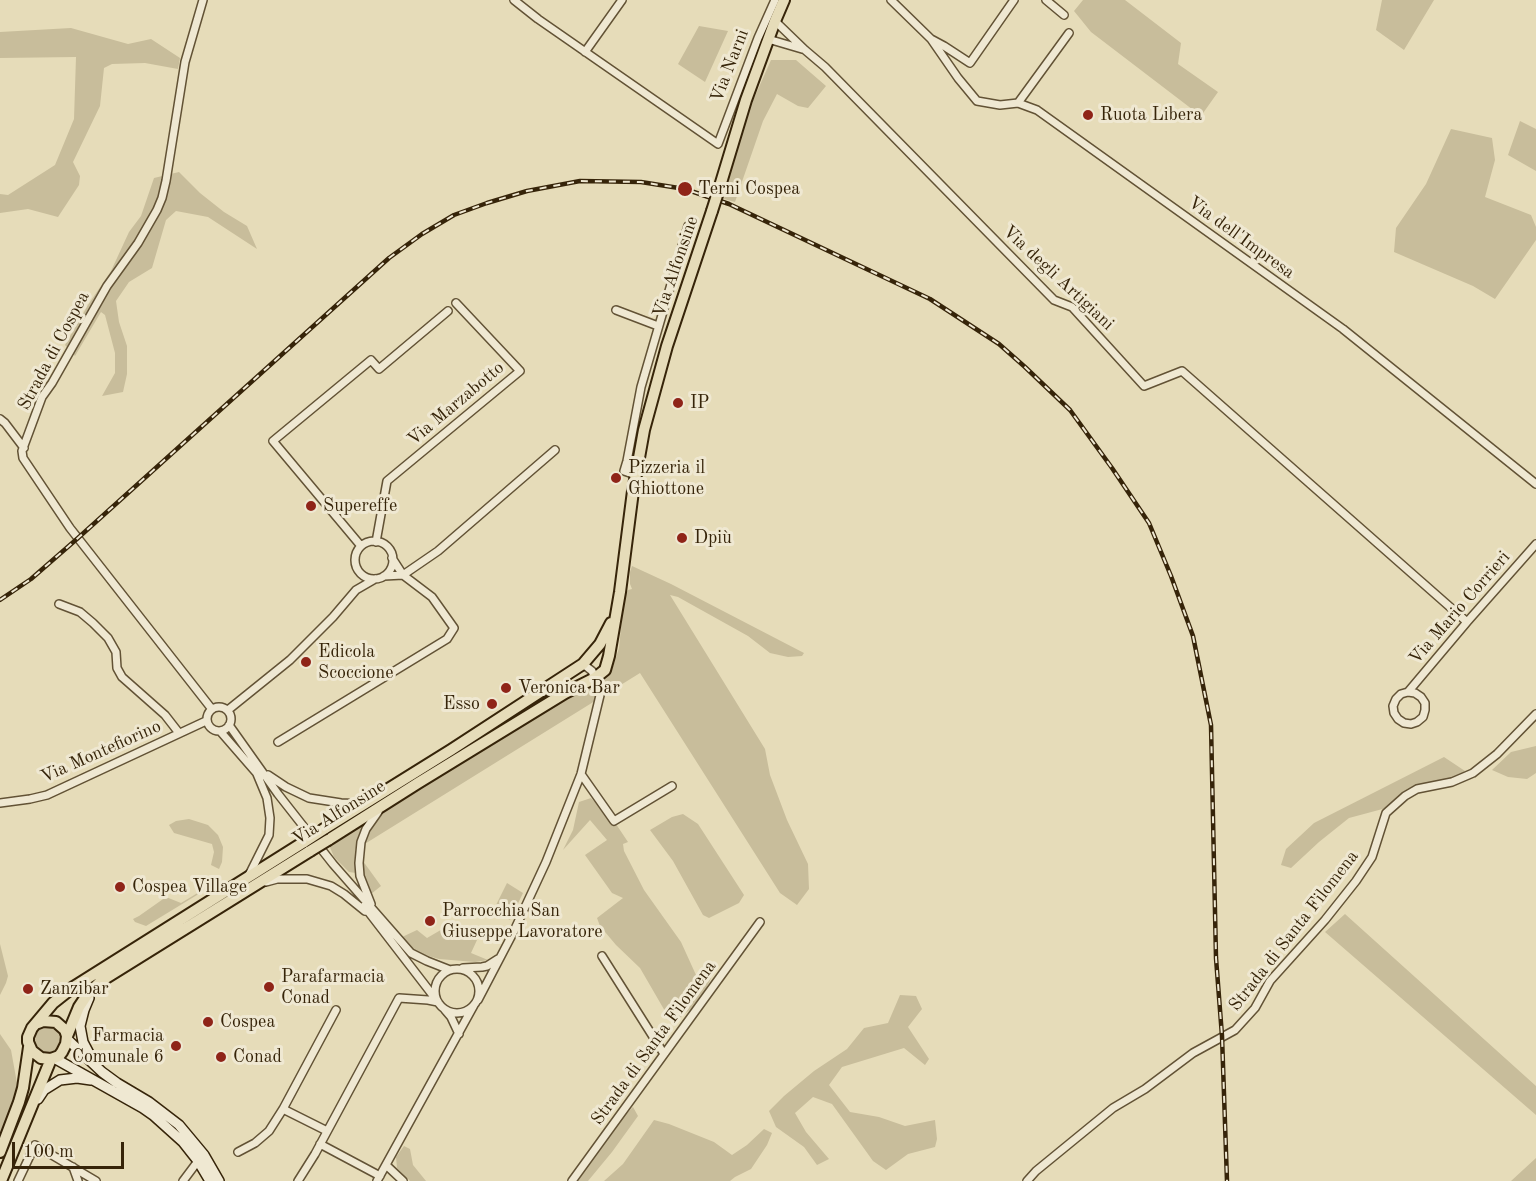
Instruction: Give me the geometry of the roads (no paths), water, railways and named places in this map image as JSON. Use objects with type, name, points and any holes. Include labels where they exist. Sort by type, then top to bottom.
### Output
[{"type":"main road","name":"Via Narni","points":[[768,39],[784,0]]},
{"type":"main road","name":"Via Alfonsine","points":[[38,1023],[53,1004],[72,988],[248,877],[307,846],[328,840],[565,693],[598,682],[609,656],[644,429],[667,346],[746,100],[768,39]]},
{"type":"main road","name":"Via Alfonsine","points":[[67,1038],[79,1007],[101,981],[258,884],[307,846],[324,829],[583,664],[600,644],[616,615]]},
{"type":"main road","points":[[99,1076],[83,1042],[80,1026],[90,996],[101,981]]},
{"type":"main road","points":[[0,1152],[23,1088],[30,1047],[29,1033],[38,1023],[56,1022],[61,1025],[67,1038],[99,1076],[153,1114],[172,1131],[198,1161],[210,1181]]},
{"type":"main road","points":[[30,1047],[36,1055],[46,1059],[53,1058],[62,1052],[67,1038]]},
{"type":"main road","points":[[53,1058],[117,1083],[149,1102],[179,1125],[204,1155],[219,1181]]},
{"type":"main road","points":[[1,1181],[53,1058]]},
{"type":"main road","points":[[31,1108],[44,1090],[60,1080],[99,1076]]},
{"type":"street","name":"Strada di Cospea","points":[[24,448],[42,397],[107,286],[138,243],[162,198],[184,62],[203,0]]},
{"type":"street","points":[[514,0],[585,52],[622,0]]},
{"type":"street","name":"Via Narni","points":[[585,52],[718,144],[758,38],[775,0]]},
{"type":"street","points":[[891,0],[931,39],[970,63],[1014,0]]},
{"type":"street","points":[[1046,0],[1064,15]]},
{"type":"street","name":"Via degli Artigiani","points":[[775,21],[825,67],[1054,300],[1072,308],[1144,386],[1182,371],[1467,622]]},
{"type":"street","points":[[1018,103],[1069,33]]},
{"type":"street","name":"Via degli Artigiani","points":[[768,39],[805,50]]},
{"type":"street","name":"Via dell'Impresa","points":[[931,39],[977,101],[1000,105],[1018,103],[1037,110],[1343,329],[1535,484]]},
{"type":"street","name":"Via Alfonsine","points":[[636,475],[624,471],[641,387],[688,226]]},
{"type":"street","name":"Via Marzabotto","points":[[376,542],[387,482],[520,371],[456,303]]},
{"type":"street","name":"Via Alfonsine","points":[[616,310],[658,326]]},
{"type":"street","points":[[361,546],[273,441],[371,360],[379,369],[448,311]]},
{"type":"street","points":[[0,419],[24,448],[23,458],[70,528],[211,708]]},
{"type":"street","points":[[228,710],[290,660],[356,590],[384,576],[403,575],[438,550],[555,450]]},
{"type":"street","points":[[375,579],[364,577],[355,562],[355,556],[361,546],[371,542],[382,543],[391,552],[390,570],[384,576]]},
{"type":"street","name":"Via Mario Corrieri","points":[[1408,692],[1415,693],[1425,703],[1423,717],[1411,724],[1404,723],[1394,713],[1393,706],[1396,699],[1408,692],[1536,544]]},
{"type":"street","points":[[278,742],[447,639],[454,628],[432,597],[403,575],[392,558]]},
{"type":"street","points":[[356,590],[360,573]]},
{"type":"street","name":"Via Montefiorino","points":[[59,604],[80,612],[108,638],[116,652],[117,668],[122,677],[165,715],[179,733]]},
{"type":"street","points":[[320,1144],[379,1179],[476,1003],[513,933],[546,862],[581,774],[598,682],[592,671],[583,664]]},
{"type":"street","points":[[220,731],[229,725],[231,719],[228,710],[218,706],[211,708],[207,714],[206,721],[210,728],[220,731],[278,794],[344,876],[451,1017],[459,1034]]},
{"type":"street","name":"Strada di Santa Filomena","points":[[1027,1181],[1113,1108],[1145,1089],[1193,1053],[1235,1030],[1255,1008],[1270,981],[1325,920],[1356,881],[1372,857],[1386,813],[1405,796],[1417,789],[1452,782],[1473,773],[1497,754],[1536,714]]},
{"type":"street","name":"Via Montefiorino","points":[[0,802],[47,795],[206,721]]},
{"type":"street","points":[[229,725],[260,772],[270,818],[269,835],[248,877]]},
{"type":"street","points":[[260,772],[286,788],[309,798],[364,804]]},
{"type":"street","points":[[581,774],[614,821],[672,786]]},
{"type":"street","points":[[373,915],[360,876],[361,842],[366,829],[388,801]]},
{"type":"street","points":[[258,884],[277,879],[307,879],[332,886],[373,915],[411,953],[454,970],[464,970],[474,976],[480,988],[476,1003],[469,1010],[456,1013],[428,1000],[399,998],[298,1181]]},
{"type":"street","name":"Strada di Santa Filomena","points":[[572,1181],[760,922]]},
{"type":"street","points":[[602,956],[664,1054]]},
{"type":"street","points":[[441,1005],[435,991],[443,974],[454,970],[487,966],[500,958]]},
{"type":"street","points":[[426,986],[439,980]]},
{"type":"street","points":[[238,1152],[255,1143],[269,1131],[336,1010]]},
{"type":"street","points":[[451,1017],[464,1024]]},
{"type":"street","points":[[283,1109],[327,1131]]},
{"type":"street","points":[[18,1181],[35,1145],[96,1181]]},
{"type":"street","points":[[183,1181],[198,1161]]},
{"type":"street","points":[[386,1165],[403,1181]]},
{"type":"street","points":[[73,1167],[78,1181]]},
{"type":"railway","points":[[0,600],[31,579],[78,538],[389,258],[422,234],[454,215],[487,203],[527,191],[580,181],[641,182],[685,189],[729,204],[930,299],[999,344],[1070,410],[1149,523],[1193,636],[1211,725],[1216,958],[1222,1036],[1227,1181]]},
{"type":"place","name":"Ruota Libera","points":[[1088,115]]},
{"type":"place","name":"Terni Cospea","points":[[685,189]]},
{"type":"place","name":"IP","points":[[678,403]]},
{"type":"place","name":"Pizzeria il Ghiottone","points":[[616,478]]},
{"type":"place","name":"Supereffe","points":[[311,506]]},
{"type":"place","name":"Dpiù","points":[[682,538]]},
{"type":"place","name":"Edicola Scoccione","points":[[306,662]]},
{"type":"place","name":"Veronica Bar","points":[[506,688]]},
{"type":"place","name":"Esso","points":[[492,704]]},
{"type":"place","name":"Cospea Village","points":[[120,887]]},
{"type":"place","name":"Parrocchia San Giuseppe Lavoratore","points":[[430,921]]},
{"type":"place","name":"Parafarmacia Conad","points":[[269,987]]},
{"type":"place","name":"Zanzibar","points":[[28,989]]},
{"type":"place","name":"Cospea","points":[[208,1022]]},
{"type":"place","name":"Farmacia Comunale 6","points":[[176,1046]]},
{"type":"place","name":"Conad","points":[[221,1057]]}]
